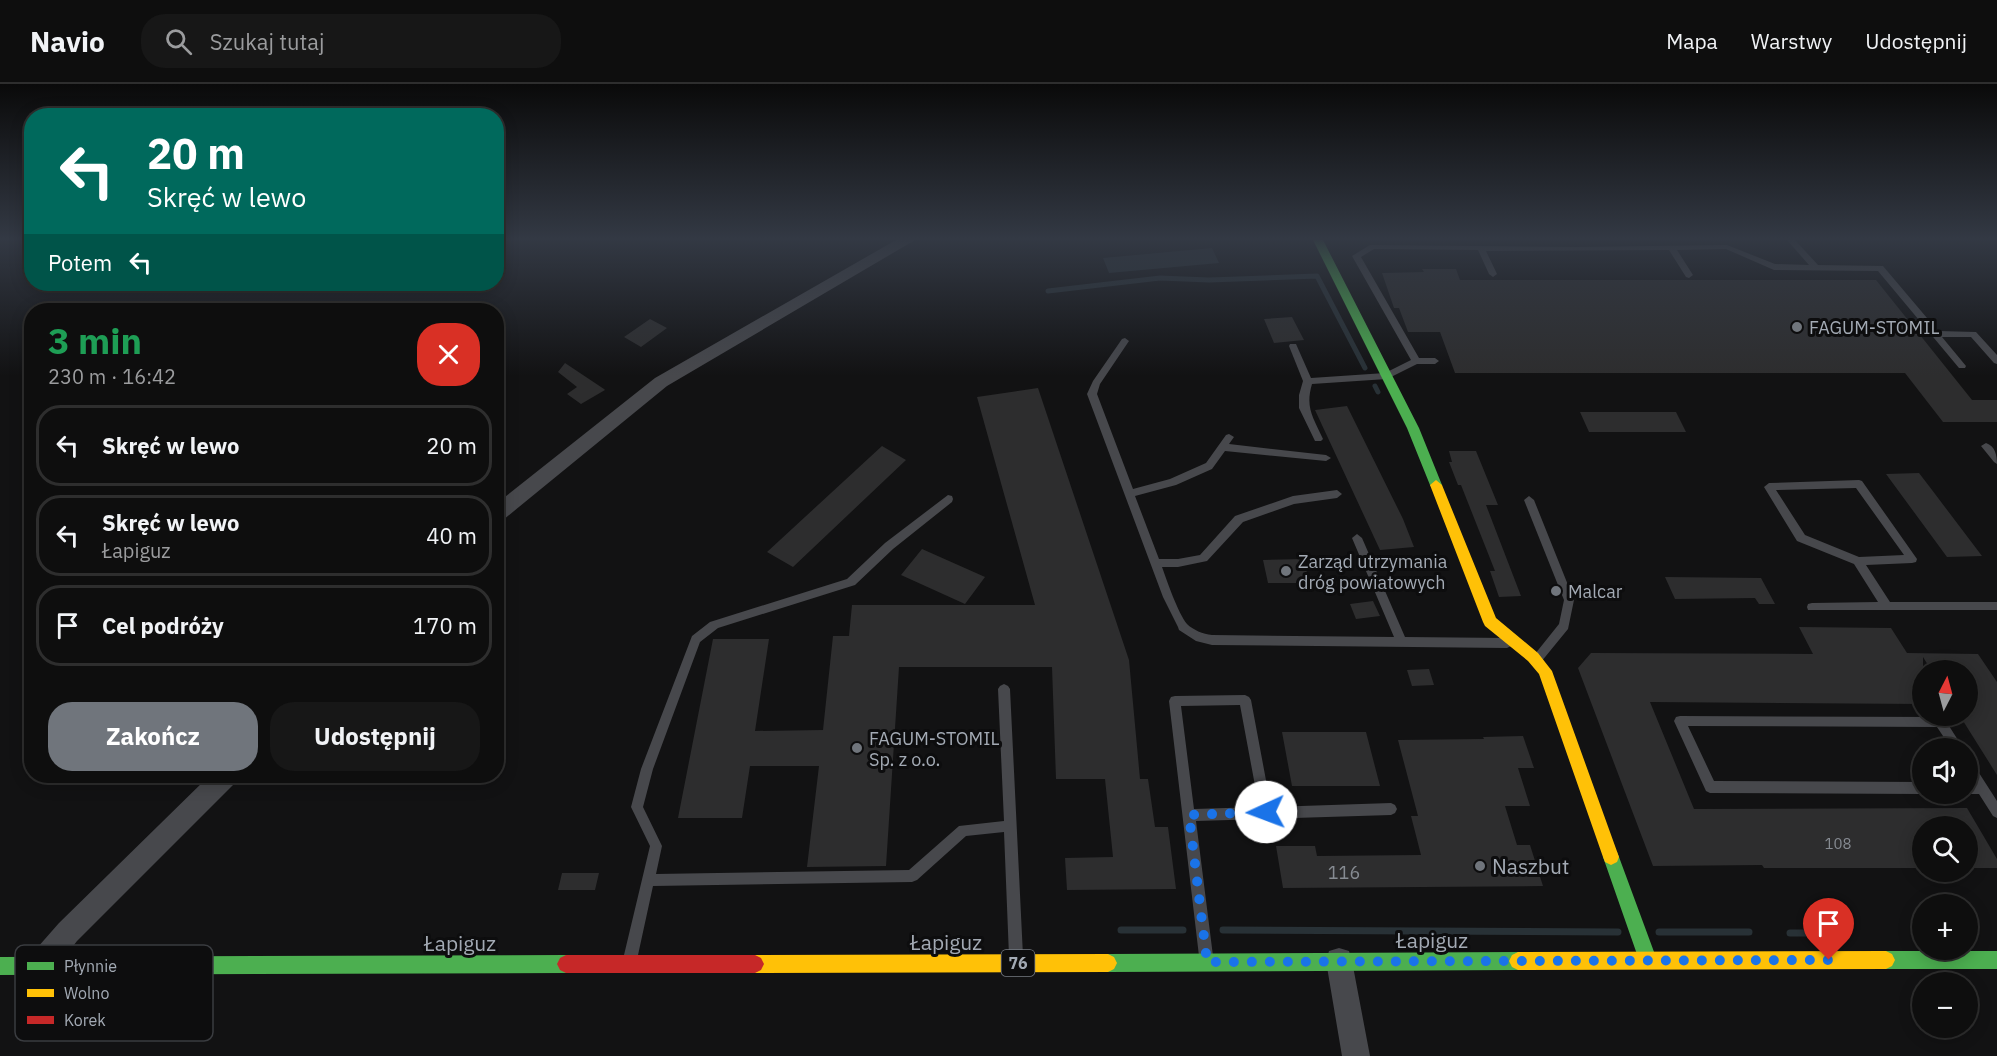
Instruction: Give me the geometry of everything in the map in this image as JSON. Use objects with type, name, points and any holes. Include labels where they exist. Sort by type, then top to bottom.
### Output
[{"type":"main road","points":[[1341,285],[1413,428],[1490,622],[1536,659],[1545,671],[1648,960]]},
{"type":"main road","name":"Łapiguz","points":[[213,965],[1997,960]]},
{"type":"street","points":[[504,509],[661,382],[828,285]]},
{"type":"street","points":[[58,945],[218,783]]},
{"type":"street","points":[[1339,962],[1356,1056]]},
{"type":"lane","points":[[1373,285],[1416,361]]},
{"type":"lane","points":[[1895,285],[1962,366]]},
{"type":"lane","points":[[1935,334],[1973,334],[1997,361]]},
{"type":"lane","points":[[1125,341],[1096,383],[1092,394],[1176,617],[1183,627],[1200,638],[1227,641],[1514,643]]},
{"type":"lane","points":[[1293,346],[1308,381],[1304,395],[1304,408],[1318,439]]},
{"type":"lane","points":[[1308,381],[1387,376],[1416,361],[1435,361]]},
{"type":"lane","points":[[1129,494],[1173,482],[1209,466],[1229,437]]},
{"type":"lane","points":[[1986,446],[1997,460]]},
{"type":"lane","points":[[1222,447],[1326,458]]},
{"type":"lane","points":[[1858,561],[1912,559],[1858,484],[1769,487],[1801,538],[1858,561],[1887,607]]},
{"type":"lane","points":[[1155,563],[1178,563],[1203,558],[1239,519],[1293,500],[1337,494]]},
{"type":"lane","points":[[629,964],[656,846],[637,807],[647,769],[696,639],[714,625],[850,582],[889,546],[948,499]]},
{"type":"lane","points":[[1529,500],[1569,600],[1564,626],[1536,659]]},
{"type":"lane","points":[[1357,538],[1401,641]]},
{"type":"lane","points":[[1812,607],[1997,606]]},
{"type":"lane","points":[[1005,689],[1017,963]]},
{"type":"lane","points":[[1207,962],[1174,701],[1245,700],[1266,812]]},
{"type":"lane","points":[[1912,788],[1710,787],[1680,721],[1940,722],[1950,738]]},
{"type":"lane","points":[[1978,782],[1997,812]]},
{"type":"lane","points":[[1189,815],[1391,809]]},
{"type":"lane","points":[[648,880],[912,876],[963,830],[1010,826]]},
{"type":"building","points":[[1386,285],[1880,285],[1972,400],[1997,400],[1997,422],[1943,422],[1905,373],[1455,373],[1440,332],[1408,332],[1399,308],[1394,308]]},
{"type":"building","points":[[1292,317],[1304,340],[1274,343],[1264,319]]},
{"type":"building","points":[[650,319],[667,328],[641,347],[624,337]]},
{"type":"building","points":[[565,363],[605,390],[581,404],[567,394],[577,387],[558,372]]},
{"type":"building","points":[[1038,388],[1129,660],[1140,779],[1148,779],[1155,827],[1168,827],[1176,889],[1067,890],[1065,858],[1113,857],[1105,779],[1056,779],[1052,667],[899,667],[886,866],[807,867],[819,766],[750,766],[742,818],[678,818],[713,639],[769,639],[755,731],[823,730],[833,636],[849,636],[852,605],[1035,605],[977,397]]},
{"type":"building","points":[[1347,406],[1403,519],[1414,547],[1380,550],[1315,410]]},
{"type":"building","points":[[1580,412],[1676,412],[1686,432],[1589,432]]},
{"type":"building","points":[[882,446],[906,460],[793,567],[767,552]]},
{"type":"building","points":[[1449,451],[1476,451],[1498,505],[1486,505],[1521,596],[1499,597],[1490,571],[1495,571],[1461,485],[1458,485],[1449,462],[1452,462]]},
{"type":"building","points":[[1919,473],[1982,556],[1947,557],[1886,474]]},
{"type":"building","points":[[922,549],[985,577],[965,604],[901,575]]},
{"type":"building","name":"Zarząd utrzymania dróg powiatowych","points":[[1304,559],[1309,583],[1268,583],[1263,560]]},
{"type":"building","points":[[1665,577],[1761,578],[1775,604],[1759,604],[1755,598],[1675,599]]},
{"type":"building","points":[[1373,601],[1380,616],[1356,619],[1350,604]]},
{"type":"building","points":[[1799,627],[1891,628],[1907,653],[1978,654],[1997,682],[1997,775],[1978,745],[1978,738],[1974,738],[1966,726],[1978,726],[1978,660],[1925,660],[1923,657],[1923,660],[1912,660],[1912,704],[1650,702],[1694,809],[1967,808],[1972,816],[1912,816],[1912,868],[1764,868],[1762,865],[1653,866],[1578,668],[1591,653],[1813,654]]},
{"type":"building","points":[[1429,669],[1434,685],[1412,686],[1407,670]]},
{"type":"building","points":[[1282,732],[1366,732],[1380,786],[1292,786]]},
{"type":"building","points":[[1523,736],[1534,768],[1518,768],[1530,806],[1505,806],[1517,845],[1530,845],[1543,886],[1283,888],[1276,846],[1315,846],[1317,856],[1421,855],[1411,816],[1418,816],[1398,740]]},
{"type":"building","points":[[1978,827],[1997,859],[1997,868],[1978,868]]},
{"type":"building","points":[[562,873],[599,873],[595,890],[558,890]]},
{"type":"waterway","points":[[1048,291],[1097,285]]},
{"type":"waterway","points":[[1322,285],[1365,368]]},
{"type":"waterway","points":[[1375,386],[1378,392]]},
{"type":"waterway","points":[[1121,930],[1183,930]]},
{"type":"waterway","points":[[1223,930],[1618,932]]},
{"type":"waterway","points":[[1659,932],[1749,932]]},
{"type":"waterway","points":[[1790,933],[1822,933]]},
{"type":"traffic: fast","points":[[1341,285],[1413,428],[1436,485]]},
{"type":"traffic: fast","points":[[1611,857],[1648,960]]},
{"type":"traffic: fast","points":[[1886,960],[1997,960]]},
{"type":"traffic: fast","points":[[1108,963],[1518,961]]},
{"type":"traffic: fast","points":[[213,965],[566,964]]},
{"type":"traffic: fast","points":[[0,966],[15,966]]},
{"type":"traffic: slow","points":[[1436,485],[1490,622],[1533,657],[1545,671],[1611,857]]},
{"type":"traffic: slow","points":[[1518,961],[1886,960]]},
{"type":"traffic: slow","points":[[755,964],[1108,963]]},
{"type":"traffic: jam","points":[[566,964],[755,964]]},
{"type":"place","name":"FAGUM-STOMIL","points":[[1797,327]]},
{"type":"place","name":"Zarząd utrzymania dróg powiatowych","points":[[1286,571]]},
{"type":"place","name":"Malcar","points":[[1556,591]]},
{"type":"place","name":"FAGUM-STOMIL Sp. z o.o.","points":[[857,748]]},
{"type":"place","name":"Naszbut","points":[[1480,866]]},
{"type":"route","points":[[1266,812],[1189,815],[1207,962],[1829,960]]}]
